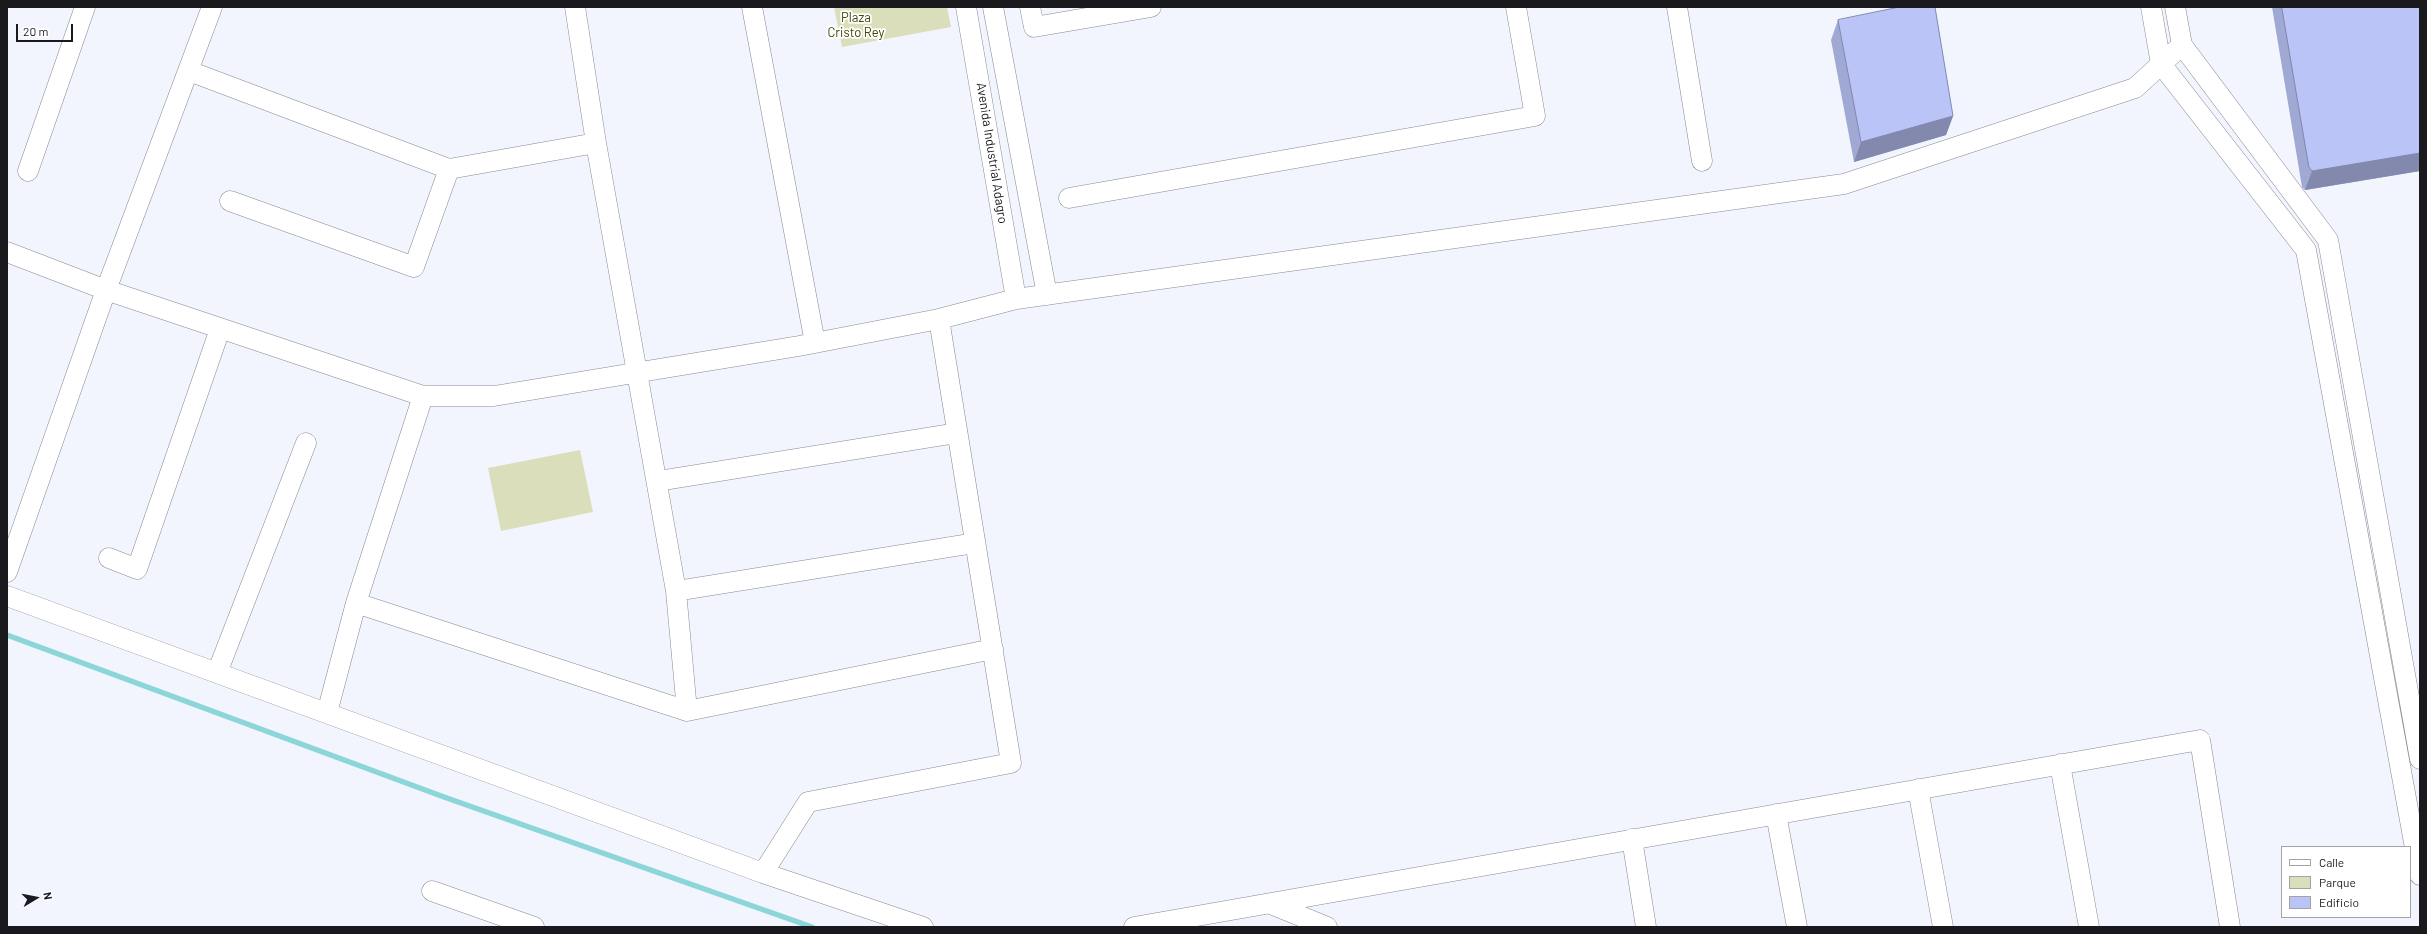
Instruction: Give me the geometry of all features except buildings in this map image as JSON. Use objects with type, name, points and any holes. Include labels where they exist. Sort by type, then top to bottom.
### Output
[{"type":"street","points":[[28,171],[85,7]]},
{"type":"street","points":[[7,572],[106,290],[212,7]]},
{"type":"street","points":[[575,7],[596,143],[658,482],[676,591],[687,711]]},
{"type":"street","points":[[752,7],[815,343]]},
{"type":"street","name":"Avenida Industrial Adagro","points":[[966,7],[1016,299]]},
{"type":"street","name":"Avenida Industrial Adagro","points":[[993,7],[1047,295]]},
{"type":"street","points":[[1030,7],[1034,26],[1152,7]]},
{"type":"street","points":[[1069,198],[1535,116],[1516,7]]},
{"type":"street","points":[[1677,7],[1702,161]]},
{"type":"street","points":[[2151,7],[2161,64],[2306,250],[2420,875]]},
{"type":"street","points":[[2174,7],[2182,45],[2328,240],[2420,759]]},
{"type":"street","points":[[7,252],[106,290],[422,396],[494,396],[815,343],[939,319],[1016,299],[1844,184],[2135,88],[2182,45]]},
{"type":"street","points":[[188,71],[450,169],[596,143]]},
{"type":"street","points":[[230,201],[414,267],[450,169]]},
{"type":"street","points":[[763,873],[808,802],[1011,762],[939,319]]},
{"type":"street","points":[[109,558],[137,569],[220,329]]},
{"type":"street","points":[[327,713],[356,603],[422,396]]},
{"type":"street","points":[[658,482],[957,433]]},
{"type":"street","points":[[217,673],[306,442]]},
{"type":"street","points":[[676,591],[975,543]]},
{"type":"street","points":[[7,596],[763,873],[923,927]]},
{"type":"street","points":[[356,603],[687,711],[993,649]]},
{"type":"street","points":[[1134,927],[2200,740],[2230,927]]},
{"type":"street","points":[[2060,764],[2089,927]]},
{"type":"street","points":[[1918,789],[1943,927]]},
{"type":"street","points":[[1776,814],[1797,927]]},
{"type":"street","points":[[1632,839],[1646,927]]},
{"type":"street","points":[[432,891],[525,925]]},
{"type":"street","points":[[1271,904],[1327,927]]},
{"type":"green space","name":"Plaza Cristo Rey","points":[[834,7],[947,7],[951,27],[842,47]]},
{"type":"green space","points":[[580,450],[593,512],[501,531],[488,468]]},
{"type":"waterway","points":[[7,635],[444,797],[812,927]]}]
